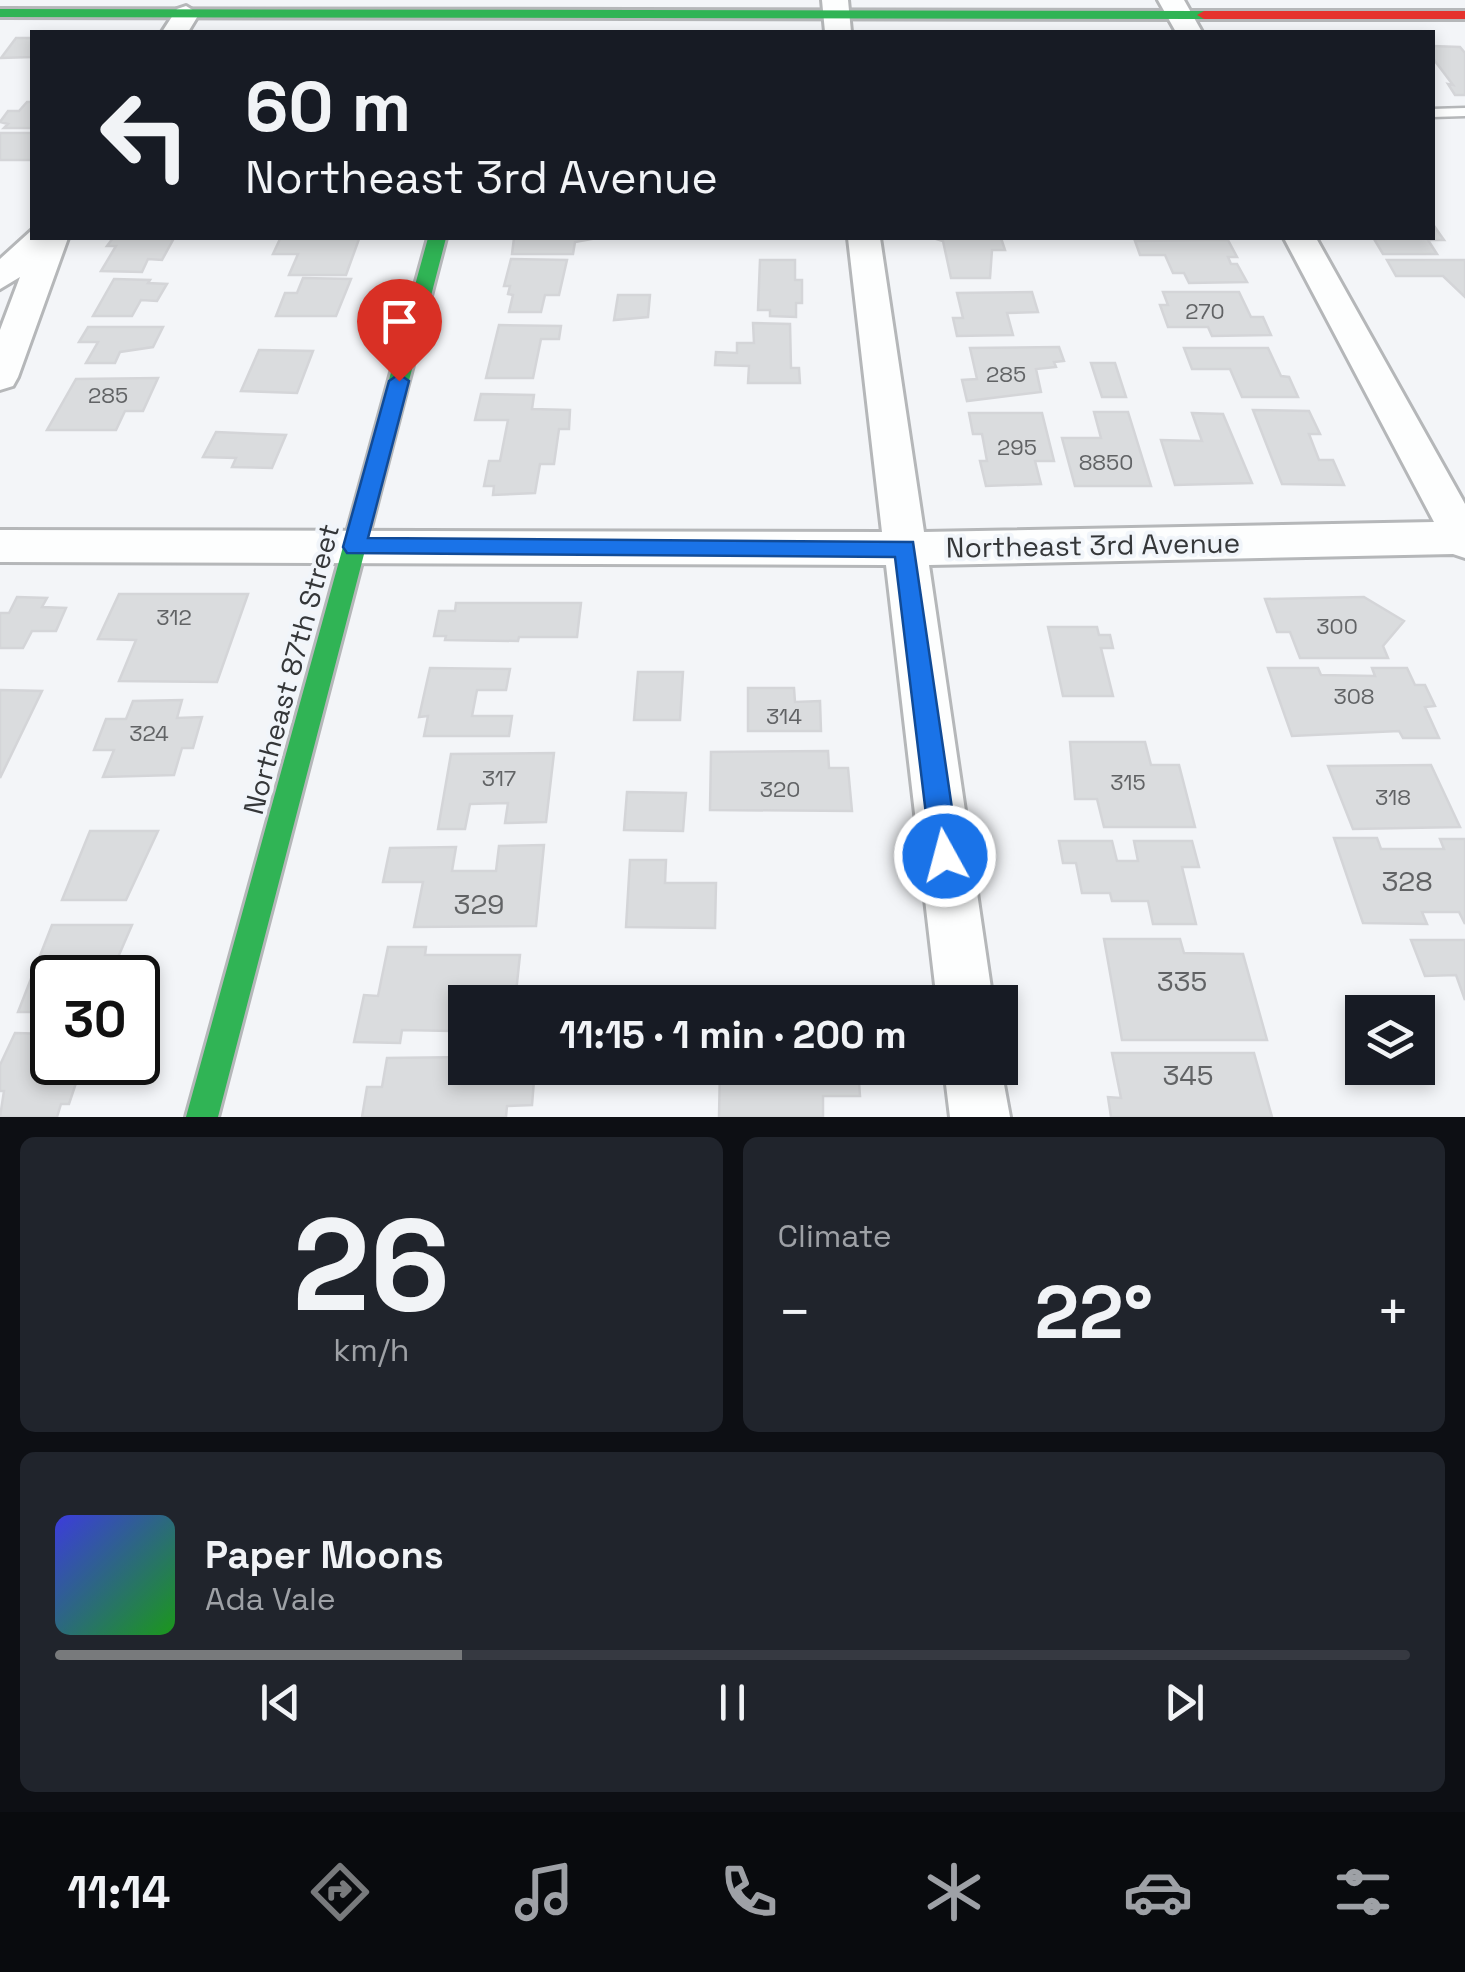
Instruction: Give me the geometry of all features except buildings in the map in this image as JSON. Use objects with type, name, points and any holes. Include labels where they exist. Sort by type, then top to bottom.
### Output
[{"type":"main road","points":[[0,13],[1465,16]]},
{"type":"main road","name":"Northeast 87th Street","points":[[202,1117],[436,240]]},
{"type":"street","points":[[0,278],[39,240]]},
{"type":"street","points":[[0,377],[51,240]]},
{"type":"street","points":[[864,240],[962,985]]},
{"type":"street","points":[[1301,240],[1464,539]]},
{"type":"street","name":"Northeast 3rd Avenue","points":[[0,546],[905,548],[1464,539]]},
{"type":"street","points":[[975,1085],[980,1117]]},
{"type":"lane","points":[[1435,112],[1465,112]]},
{"type":"traffic: fast","points":[[0,13],[1204,15]]},
{"type":"traffic: fast","points":[[202,1117],[436,240]]},
{"type":"traffic: jam","points":[[1204,15],[1465,15]]},
{"type":"route","points":[[399,381],[354,547],[905,548],[945,856]]}]
